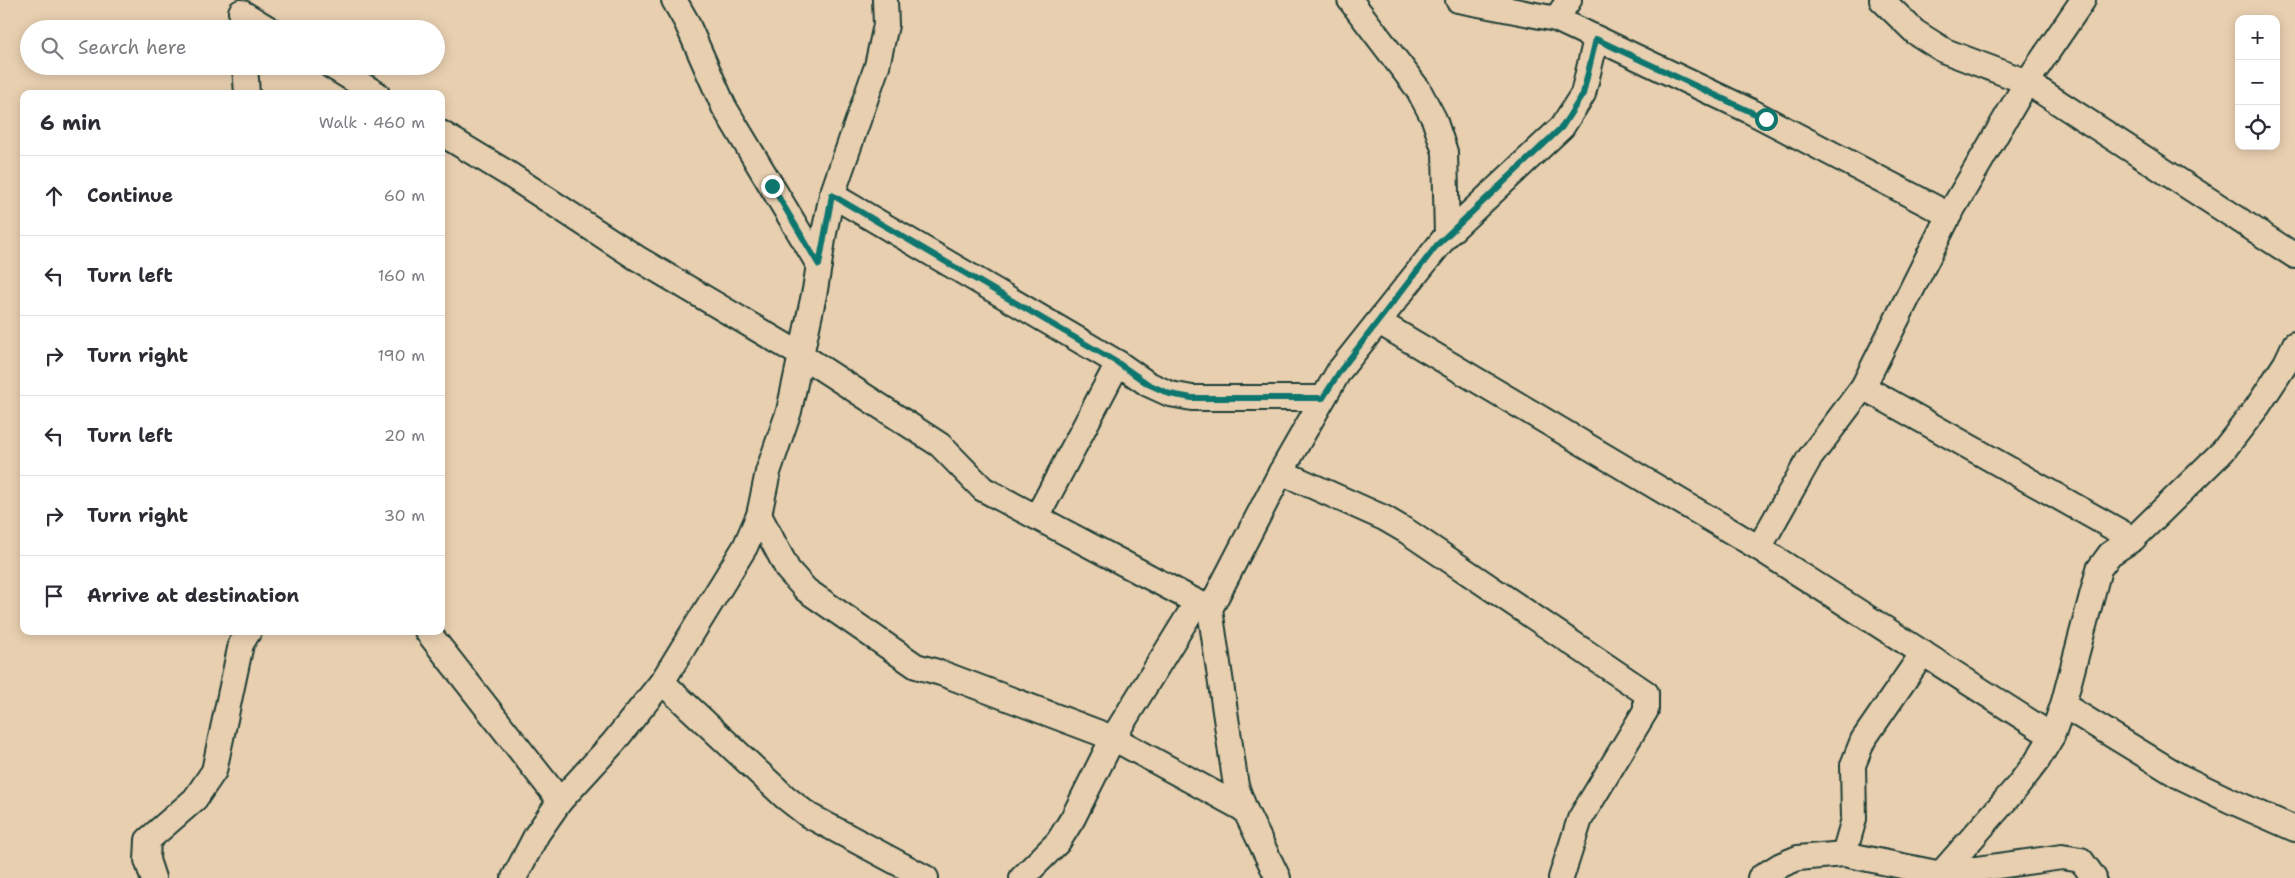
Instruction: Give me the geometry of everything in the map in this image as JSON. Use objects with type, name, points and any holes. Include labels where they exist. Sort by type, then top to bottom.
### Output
[{"type":"street","points":[[674,0],[686,21],[724,106],[819,265]]},
{"type":"street","points":[[514,878],[537,834],[560,801],[613,743],[662,682],[745,547],[759,515],[768,472],[789,411],[832,195],[877,66],[886,25],[885,0]]},
{"type":"street","points":[[1350,0],[1418,90],[1434,119],[1445,152],[1447,235]]},
{"type":"street","points":[[1458,0],[1562,9],[1596,39],[1750,111],[1949,215]]},
{"type":"street","points":[[1882,0],[1915,32],[1945,51],[2027,82],[2295,256]]},
{"type":"street","points":[[1760,548],[1809,459],[1863,387],[1949,215],[2027,82],[2083,0]]},
{"type":"street","points":[[241,13],[253,20]]},
{"type":"street","points":[[1022,878],[1058,842],[1073,818],[1113,738],[1204,605],[1340,371],[1428,256],[1447,235],[1562,127],[1583,94],[1596,39]]},
{"type":"street","points":[[246,75],[247,90]]},
{"type":"street","points":[[345,75],[370,90]]},
{"type":"street","points":[[445,135],[507,173],[637,258],[801,355],[940,446],[983,489],[1204,605]]},
{"type":"street","points":[[832,195],[1118,363],[1148,384],[1170,394],[1192,398],[1323,398]]},
{"type":"street","points":[[1379,322],[1760,548],[2052,736]]},
{"type":"street","points":[[1939,876],[2017,787],[2037,761],[2052,736],[2063,706],[2099,569],[2110,554],[2133,539],[2223,451],[2258,406],[2292,357]]},
{"type":"street","points":[[1037,517],[1118,363]]},
{"type":"street","points":[[1863,387],[2133,539]]},
{"type":"street","points":[[1281,472],[1384,518],[1408,532],[1646,693],[1646,710],[1580,819],[1561,878]]},
{"type":"street","points":[[759,515],[788,570],[806,590],[916,666],[1113,738],[1245,810]]},
{"type":"street","points":[[1204,605],[1236,786],[1245,810],[1278,878]]},
{"type":"street","points":[[152,878],[147,860],[148,840],[195,799],[214,772],[241,644],[246,635]]},
{"type":"street","points":[[430,635],[560,801]]},
{"type":"street","points":[[1844,854],[1854,819],[1853,765],[1863,740],[1923,653]]},
{"type":"street","points":[[662,682],[785,798],[808,815],[907,875]]},
{"type":"street","points":[[2063,706],[2179,776],[2295,829]]},
{"type":"street","points":[[1760,878],[1781,865],[1798,858],[1844,854],[1939,876],[2062,857],[2081,860],[2094,878]]},
{"type":"route","points":[[772,186],[819,265],[832,195],[1118,363],[1148,384],[1170,394],[1192,398],[1323,398],[1340,371],[1437,245],[1562,127],[1575,110],[1583,94],[1596,39],[1766,119]]}]
